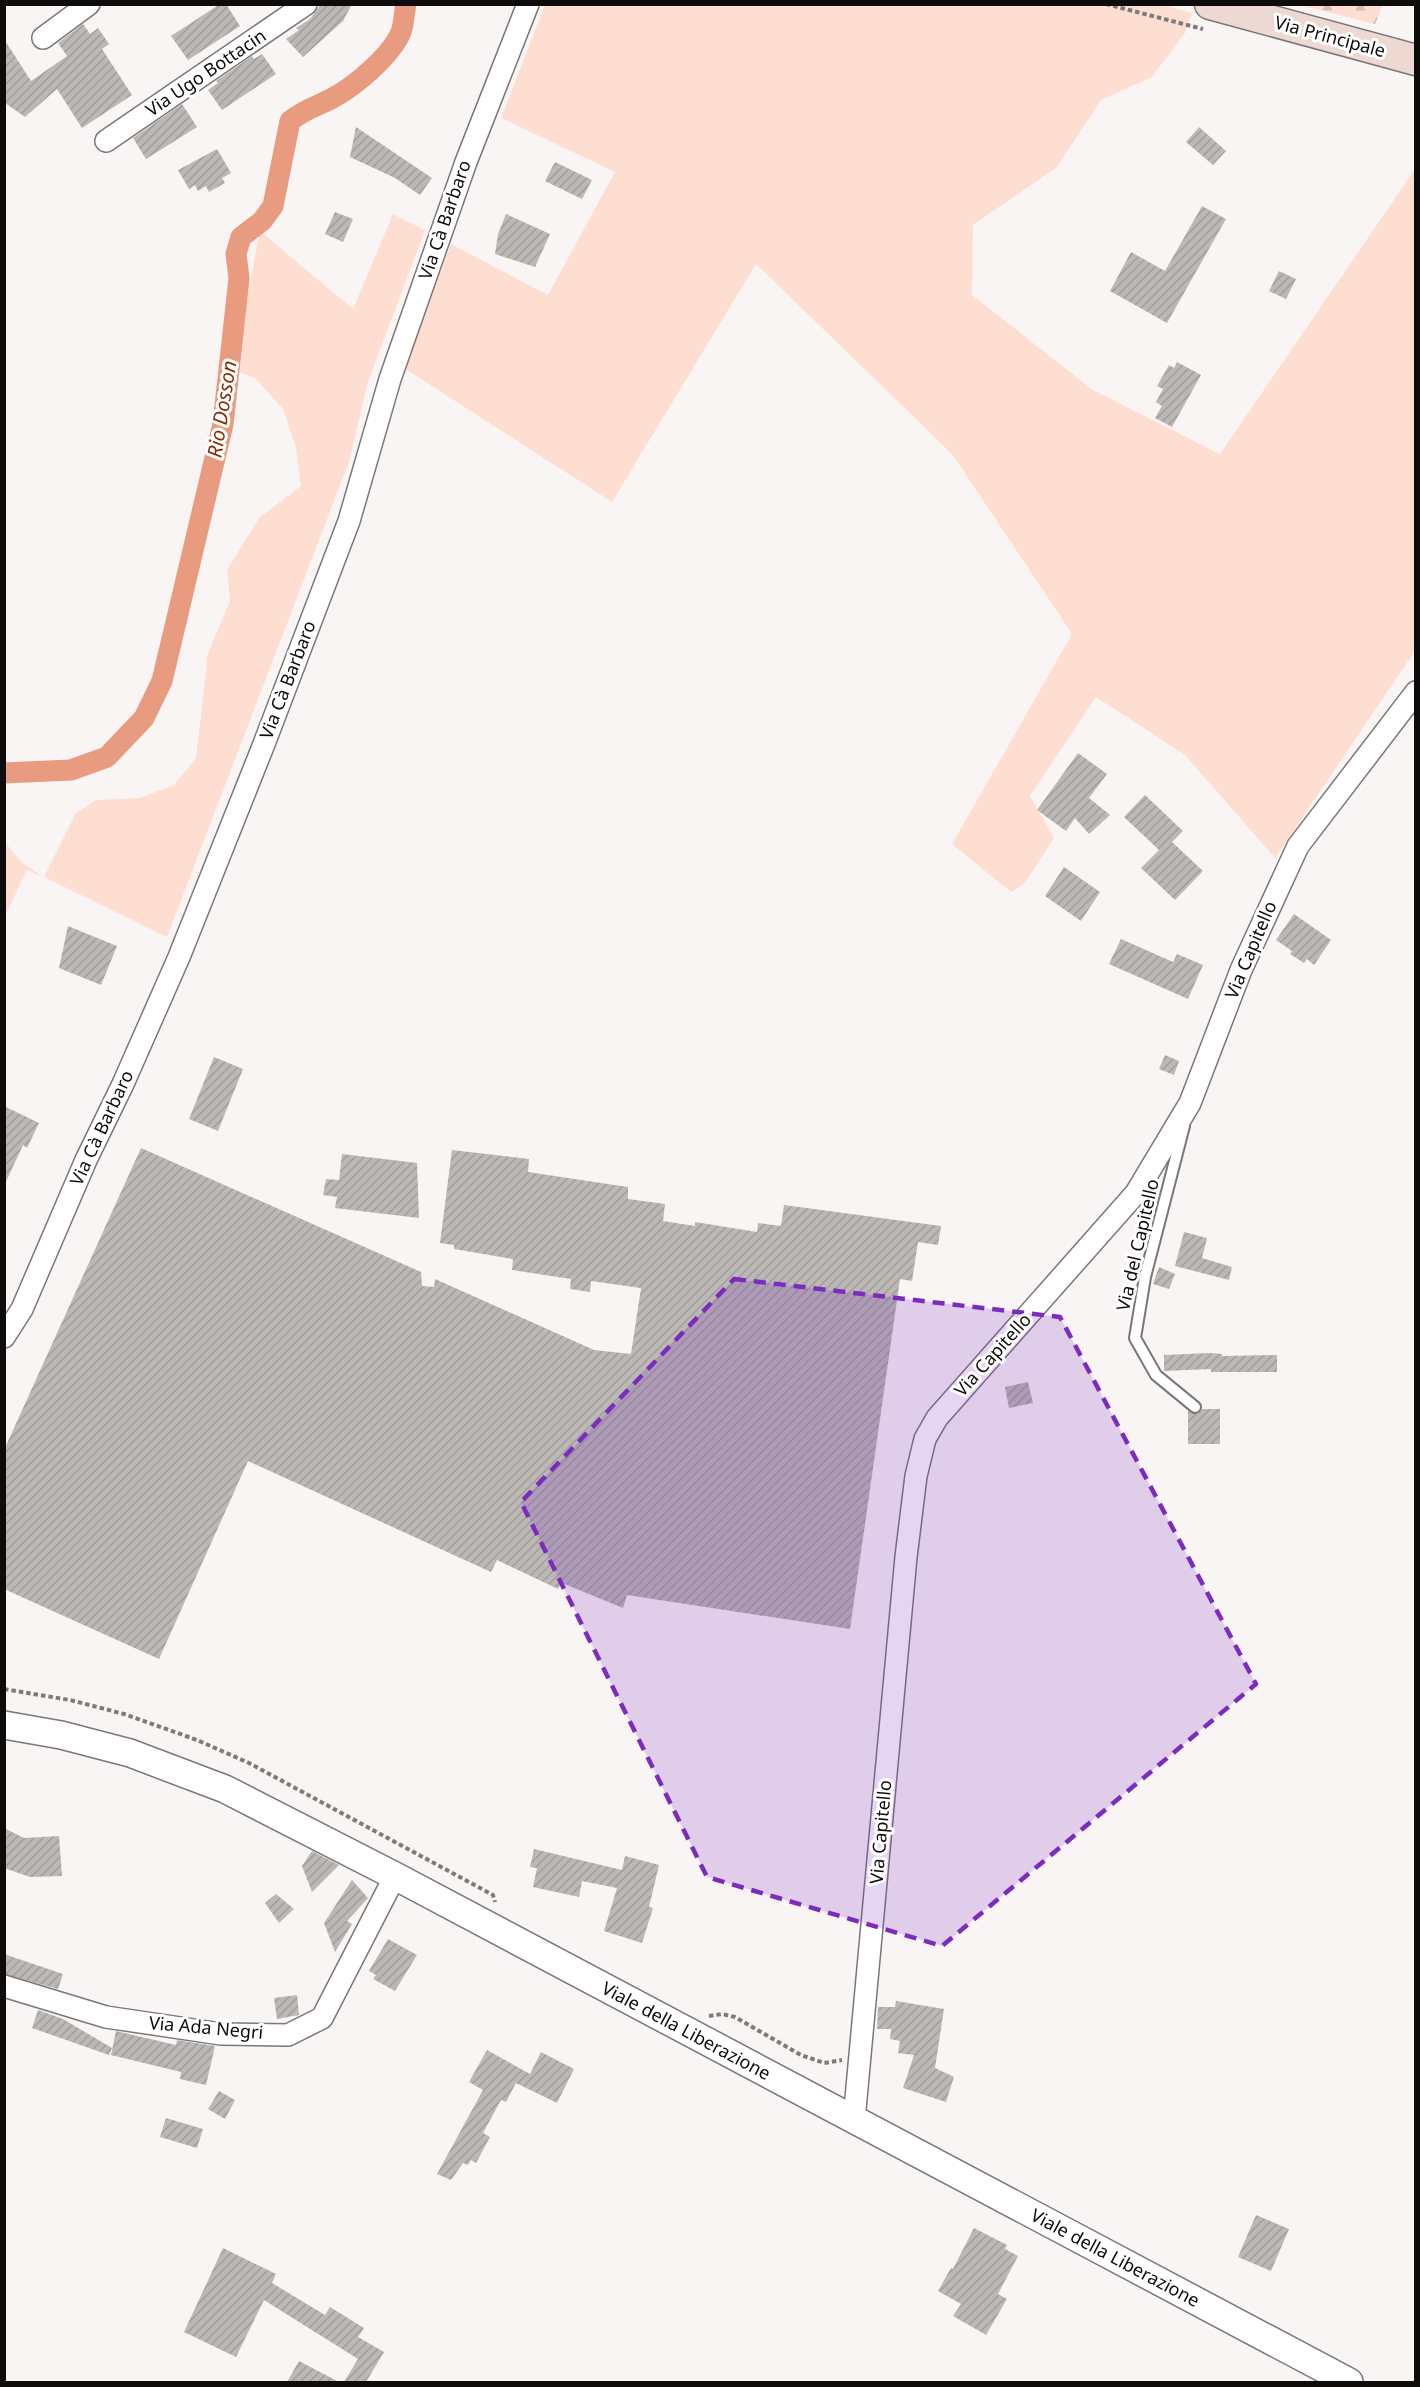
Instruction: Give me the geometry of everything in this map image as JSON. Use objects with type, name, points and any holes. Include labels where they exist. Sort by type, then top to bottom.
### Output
[{"type":"main road","name":"Via Principale","points":[[1210,4],[1416,60]]},
{"type":"street","points":[[43,38],[89,4]]},
{"type":"street","name":"Via Ugo Bottacin","points":[[106,141],[306,4]]},
{"type":"street","name":"Via Cà Barbaro","points":[[4,1337],[22,1309],[86,1160],[170,978],[264,744],[349,521],[390,379],[465,162],[528,4]]},
{"type":"street","name":"Via Capitello","points":[[854,2120],[906,1557],[916,1476],[925,1439],[937,1418],[1136,1193],[1190,1103],[1241,970],[1298,846],[1416,692]]},
{"type":"street","name":"Viale della Liberazione","points":[[4,1725],[72,1738],[130,1753],[225,1788],[1349,2382]]},
{"type":"street","name":"Via Ada Negri","points":[[4,1986],[106,2017],[221,2034],[288,2035],[322,2018],[395,1876]]},
{"type":"lane","name":"Via del Capitello","points":[[1190,1103],[1145,1277],[1135,1338],[1156,1375],[1195,1407]]},
{"type":"highlighted area","points":[[734,1279],[1060,1317],[1256,1684],[942,1946],[707,1877],[521,1502]]},
{"type":"green space","points":[[1159,4],[1192,13],[1185,33],[1152,77],[1101,100],[1056,168],[973,225],[972,295],[1093,390],[1220,454],[1415,169],[1415,651],[1275,858],[1185,755],[1096,697],[1030,796],[1054,838],[1024,884],[1011,892],[952,844],[1072,634],[952,454],[756,264],[612,502],[404,368],[451,244],[548,295],[615,172],[501,118],[545,5]]},
{"type":"green space","points":[[1300,5],[1383,5],[1375,24]]},
{"type":"green space","points":[[393,214],[425,230],[368,382],[349,462],[167,937],[44,877],[76,813],[96,800],[140,798],[174,785],[196,758],[208,653],[230,601],[227,570],[259,518],[301,486],[296,448],[283,409],[255,378],[233,370],[260,231],[353,309]]},
{"type":"green space","points":[[5,842],[21,862],[43,877],[27,870],[7,912],[4,907]]},
{"type":"building","points":[[220,4],[226,4],[240,26],[188,60],[171,36]]},
{"type":"building","points":[[321,4],[352,4],[343,21],[303,57],[286,39],[299,30],[296,28],[310,19]]},
{"type":"building","points":[[83,24],[90,34],[98,28],[109,44],[102,49],[132,95],[82,128],[57,89],[25,117],[5,103],[4,39],[31,81],[67,56],[58,43]]},
{"type":"building","points":[[262,54],[276,74],[222,110],[208,90],[218,83],[216,81],[252,56],[254,59]]},
{"type":"building","points":[[182,104],[197,127],[146,159],[133,138]]},
{"type":"building","points":[[356,127],[432,178],[420,195],[395,178],[350,157]]},
{"type":"building","points":[[1199,127],[1226,151],[1213,165],[1186,142]]},
{"type":"building","points":[[217,149],[231,173],[222,178],[225,183],[209,192],[206,186],[198,191],[195,185],[189,189],[178,170]]},
{"type":"building","points":[[555,162],[592,180],[582,199],[545,181]]},
{"type":"building","points":[[1202,206],[1226,219],[1167,323],[1110,291],[1131,252],[1165,271]]},
{"type":"building","points":[[335,212],[353,219],[343,242],[325,234]]},
{"type":"building","points":[[506,214],[550,234],[535,267],[495,254],[498,234]]},
{"type":"building","points":[[1279,271],[1296,279],[1286,299],[1269,291]]},
{"type":"building","points":[[1177,362],[1201,375],[1172,427],[1155,418],[1162,406],[1156,402],[1163,389],[1157,386],[1169,365],[1174,368]]},
{"type":"building","points":[[1078,753],[1107,774],[1089,798],[1110,815],[1089,834],[1075,818],[1066,831],[1037,810]]},
{"type":"building","points":[[1145,795],[1183,831],[1172,842],[1203,871],[1175,900],[1141,868],[1159,850],[1124,817]]},
{"type":"building","points":[[1064,867],[1100,892],[1081,921],[1045,896]]},
{"type":"building","points":[[1294,914],[1331,940],[1314,965],[1307,959],[1304,963],[1290,954],[1292,951],[1276,940]]},
{"type":"building","points":[[68,926],[117,946],[101,985],[59,968]]},
{"type":"building","points":[[1121,939],[1173,962],[1177,954],[1203,965],[1188,999],[1109,964]]},
{"type":"building","points":[[1165,1055],[1179,1061],[1174,1075],[1159,1069]]},
{"type":"building","points":[[214,1057],[243,1069],[218,1131],[189,1119]]},
{"type":"building","points":[[4,1106],[39,1123],[27,1148],[23,1145],[4,1186]]},
{"type":"building","points":[[141,1148],[421,1272],[422,1286],[434,1287],[435,1279],[594,1350],[631,1354],[641,1288],[591,1281],[590,1292],[570,1289],[571,1279],[512,1270],[513,1259],[454,1249],[454,1245],[440,1243],[452,1150],[529,1159],[528,1172],[628,1187],[628,1199],[665,1204],[663,1221],[695,1226],[695,1222],[757,1232],[758,1223],[781,1226],[784,1205],[941,1226],[938,1245],[918,1242],[912,1281],[900,1279],[850,1629],[627,1595],[623,1608],[562,1583],[558,1589],[497,1560],[491,1572],[248,1461],[159,1659],[4,1589],[4,1450]]},
{"type":"building","points":[[342,1154],[417,1163],[419,1218],[335,1208],[337,1197],[323,1195],[326,1179],[339,1180]]},
{"type":"building","points":[[1184,1232],[1207,1238],[1202,1258],[1232,1267],[1229,1280],[1175,1266]]},
{"type":"building","points":[[1159,1267],[1175,1274],[1169,1289],[1153,1284]]},
{"type":"building","points":[[1222,1354],[1222,1356],[1277,1355],[1277,1372],[1211,1372],[1211,1369],[1164,1371],[1164,1355]]},
{"type":"building","points":[[1028,1382],[1033,1403],[1009,1408],[1005,1387]]},
{"type":"building","points":[[1202,1409],[1220,1409],[1220,1444],[1188,1444],[1188,1411],[1197,1414]]},
{"type":"building","points":[[4,1828],[24,1838],[59,1836],[62,1876],[30,1877],[4,1868]]},
{"type":"building","points":[[534,1849],[622,1870],[625,1856],[659,1865],[649,1907],[653,1908],[642,1943],[604,1931],[617,1888],[582,1881],[579,1897],[533,1887],[537,1868],[530,1867]]},
{"type":"building","points":[[312,1851],[339,1865],[312,1892],[302,1866]]},
{"type":"building","points":[[352,1880],[368,1898],[347,1921],[352,1924],[335,1952],[324,1923]]},
{"type":"building","points":[[276,1894],[294,1909],[279,1923],[265,1903]]},
{"type":"building","points":[[388,1939],[417,1955],[395,1991],[373,1979],[376,1975],[369,1971]]},
{"type":"building","points":[[4,1954],[63,1974],[58,1989],[4,1974]]},
{"type":"building","points":[[297,1995],[299,2015],[277,2019],[274,1998]]},
{"type":"building","points":[[896,2001],[944,2009],[935,2068],[954,2077],[946,2102],[903,2088],[914,2055],[898,2053],[900,2041],[890,2039],[891,2029],[877,2029],[878,2007],[895,2007]]},
{"type":"building","points":[[38,2010],[63,2019],[112,2048],[109,2055],[32,2028]]},
{"type":"building","points":[[116,2031],[176,2045],[177,2040],[215,2046],[206,2085],[180,2079],[181,2072],[111,2055]]},
{"type":"building","points":[[487,2050],[530,2074],[541,2052],[574,2069],[557,2103],[516,2083],[506,2102],[501,2100],[483,2133],[490,2137],[476,2163],[471,2160],[468,2165],[463,2163],[451,2180],[437,2174],[483,2090],[469,2082]]},
{"type":"building","points":[[219,2091],[235,2100],[225,2119],[208,2109]]},
{"type":"building","points":[[166,2118],[203,2129],[197,2148],[160,2137]]},
{"type":"building","points":[[1256,2215],[1289,2229],[1271,2271],[1238,2257]]},
{"type":"building","points":[[974,2228],[1007,2245],[1005,2249],[1018,2256],[998,2294],[1007,2299],[986,2335],[953,2316],[961,2304],[938,2291],[951,2268],[953,2269]]},
{"type":"building","points":[[223,2248],[276,2274],[272,2283],[325,2315],[330,2307],[364,2328],[358,2337],[384,2352],[366,2382],[344,2382],[358,2359],[264,2300],[236,2357],[184,2332]]},
{"type":"building","points":[[299,2361],[339,2382],[287,2382]]},
{"type":"waterway","name":"Rio Dosson","points":[[4,773],[71,770],[107,757],[144,718],[162,681],[223,424],[239,278],[236,254],[241,237],[262,221],[273,206],[290,121],[340,94],[381,61],[401,32],[406,4]]}]
